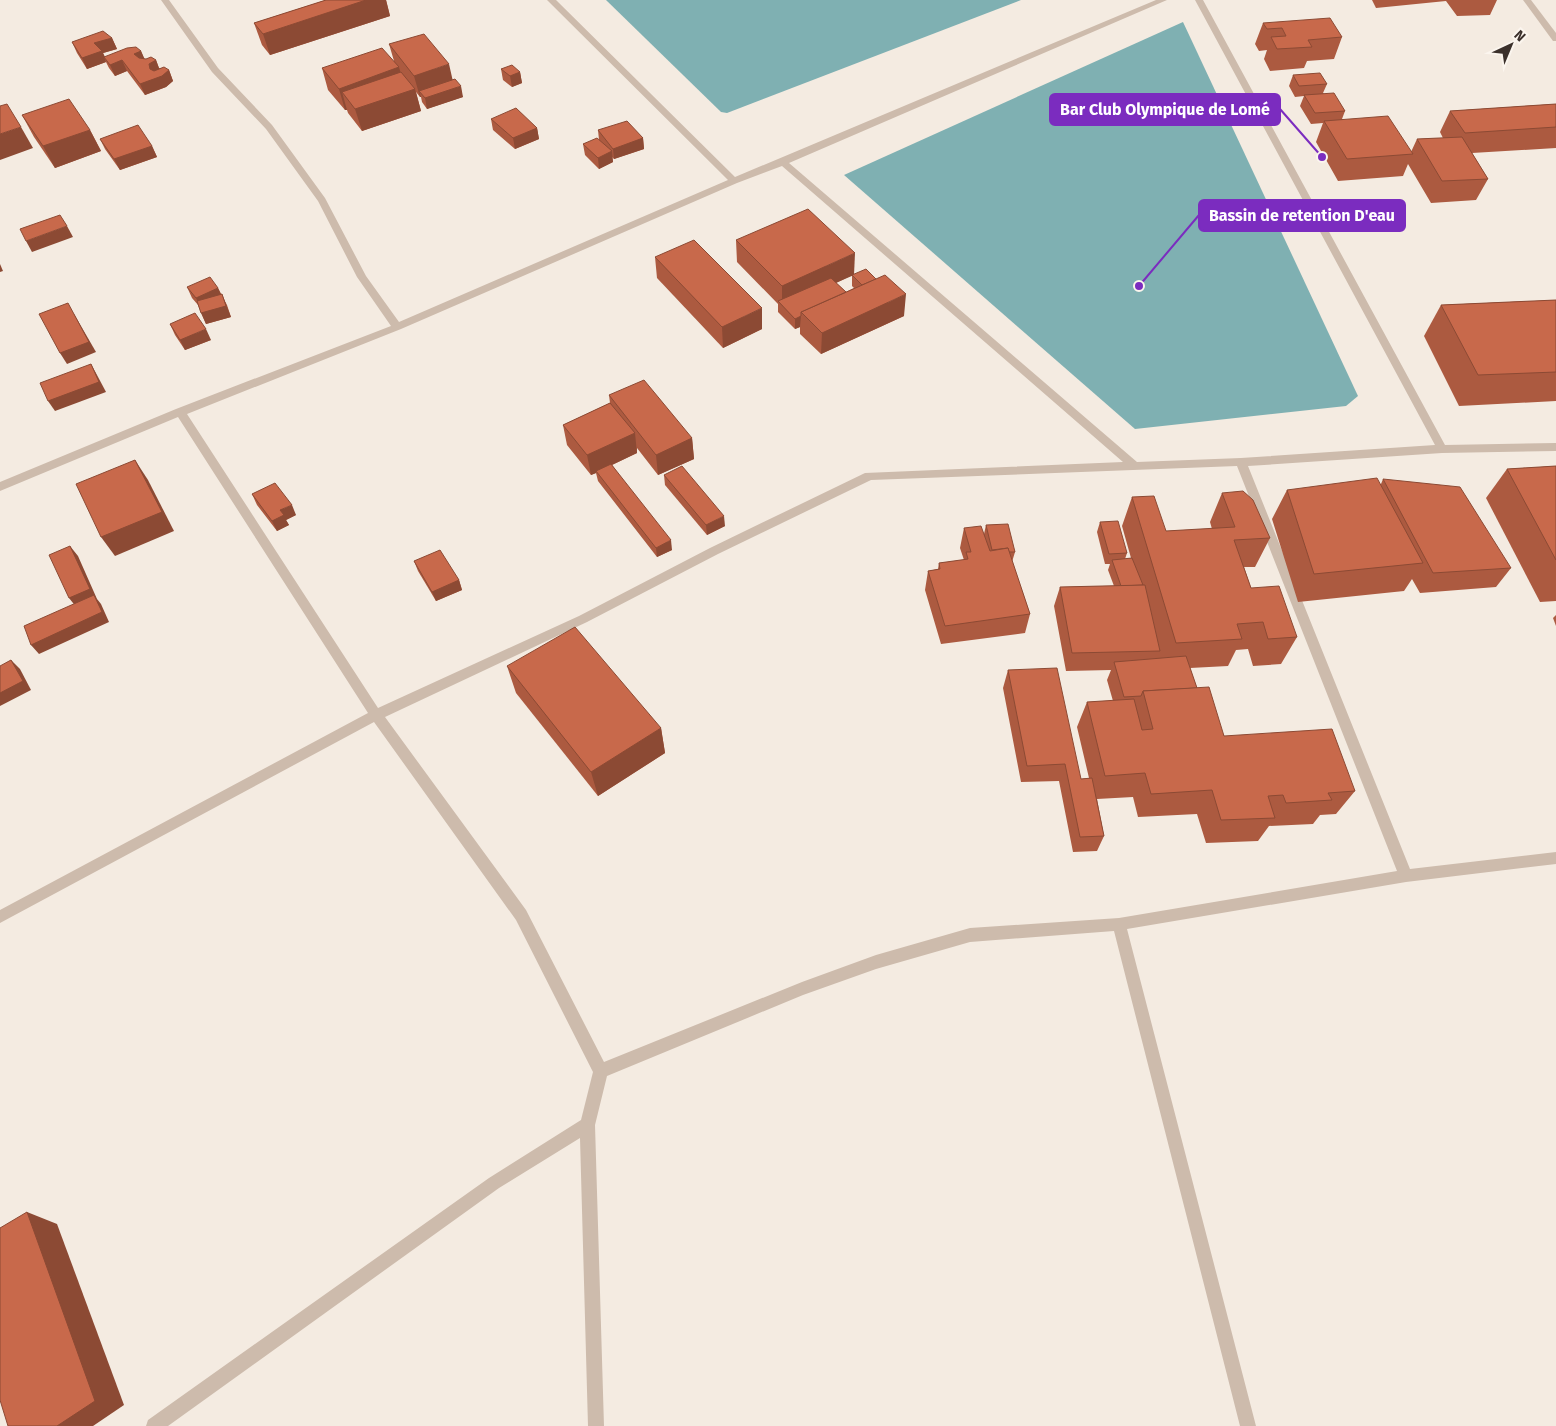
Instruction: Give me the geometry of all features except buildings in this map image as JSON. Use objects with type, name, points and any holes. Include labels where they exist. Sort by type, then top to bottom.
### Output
[{"type":"street","points":[[165,0],[215,70],[269,127],[322,200],[362,277],[397,327]]},
{"type":"street","points":[[551,0],[734,181]]},
{"type":"street","points":[[0,487],[180,412],[397,327],[734,181],[783,162],[1163,0]]},
{"type":"street","points":[[1199,0],[1442,449]]},
{"type":"street","points":[[1527,0],[1556,39]]},
{"type":"street","points":[[783,162],[1136,467]]},
{"type":"street","points":[[180,412],[376,716],[521,915],[601,1071],[587,1125],[596,1426]]},
{"type":"street","points":[[0,917],[376,716],[582,619],[714,551],[869,476],[1136,467],[1442,449],[1556,447]]},
{"type":"street","points":[[1241,462],[1406,876]]},
{"type":"street","points":[[601,1071],[802,989],[876,962],[970,935],[1119,924],[1406,876],[1556,858]]},
{"type":"street","points":[[1119,924],[1248,1426]]},
{"type":"street","points":[[154,1426],[494,1183],[587,1125]]},
{"type":"water","points":[[606,0],[1021,0],[727,113],[721,112]]},
{"type":"water","points":[[1183,22],[1358,396],[1346,406],[1135,429],[844,175]]},
{"type":"place","name":"Bar Club Olympique de Lomé","points":[[1322,157]]},
{"type":"place","name":"Bassin de retention D'eau","points":[[1139,286]]}]
